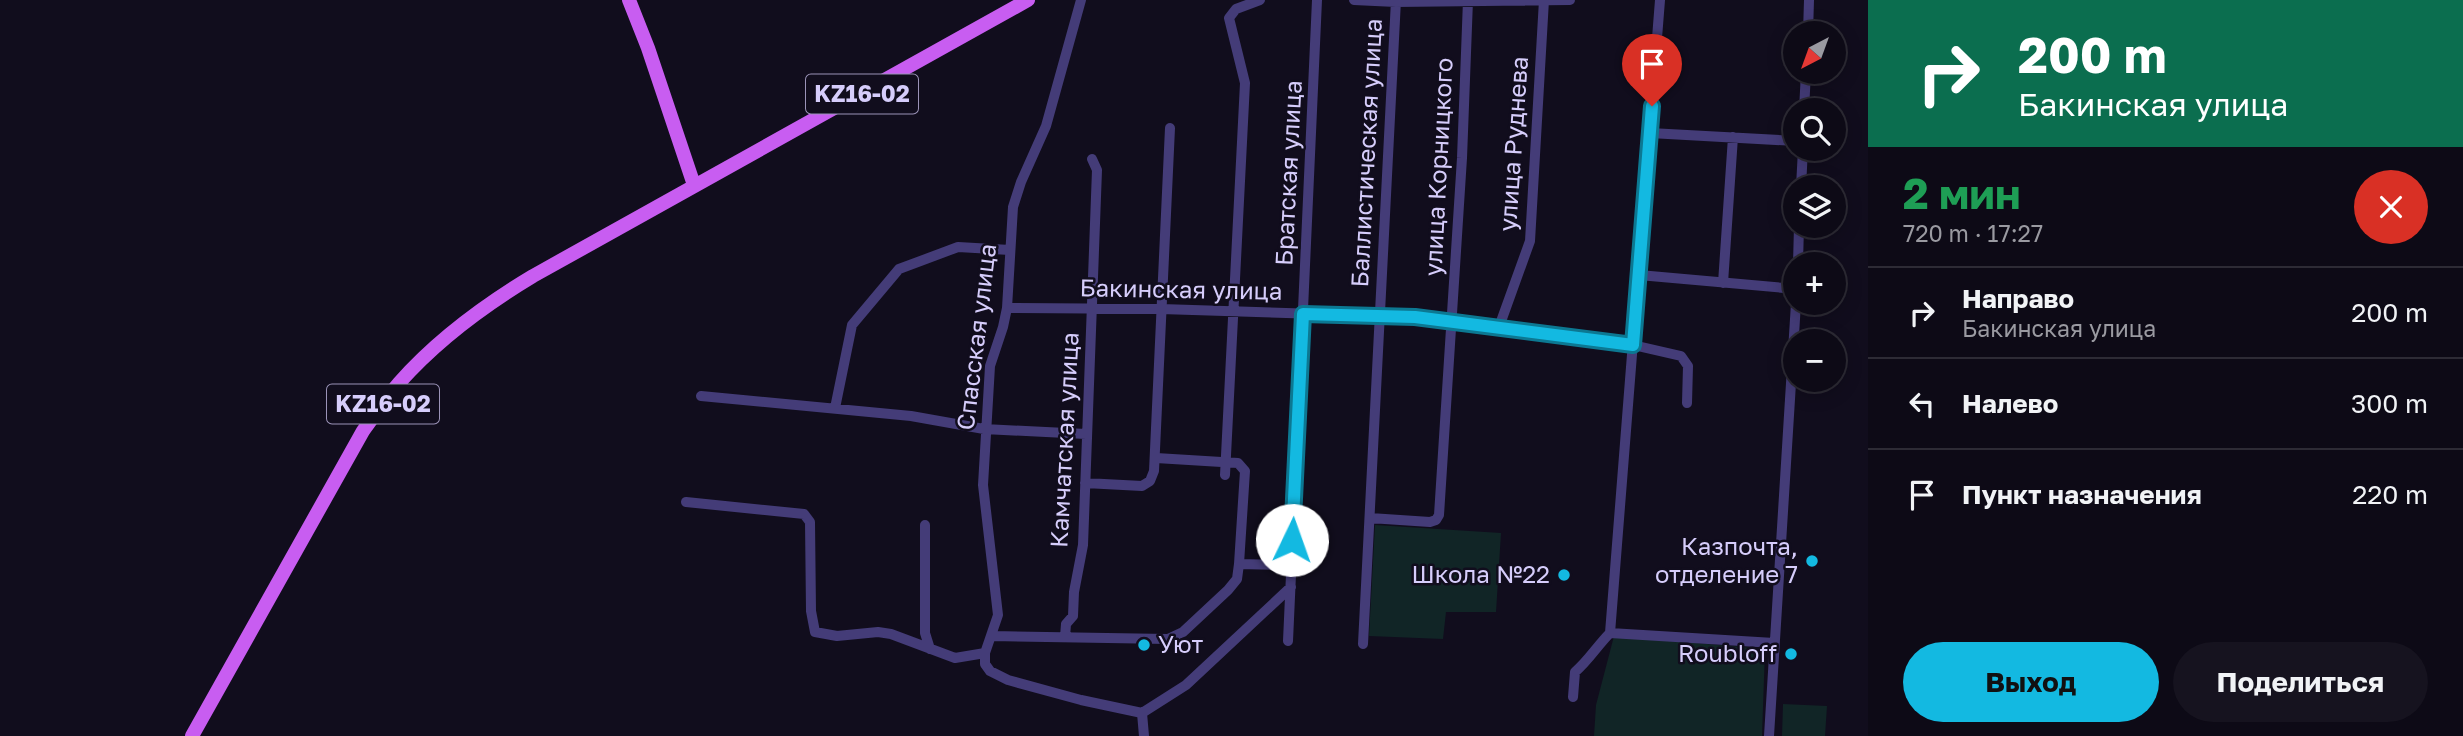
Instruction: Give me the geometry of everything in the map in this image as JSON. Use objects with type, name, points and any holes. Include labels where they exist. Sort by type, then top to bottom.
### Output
[{"type":"main road","points":[[629,0],[694,186]]},
{"type":"main road","name":"KZ16-02","points":[[192,736],[363,431],[397,384],[438,343],[505,293],[1028,0]]},
{"type":"street","points":[[1225,475],[1245,83],[1229,18],[1236,9],[1260,0]]},
{"type":"street","name":"Братская улица","points":[[1289,640],[1317,0]]},
{"type":"street","points":[[1354,0],[1570,0]]},
{"type":"street","name":"улица Руднева","points":[[1499,327],[1530,241],[1544,0]]},
{"type":"street","points":[[1573,697],[1575,673],[1592,657],[1600,642],[1610,633],[1660,0]]},
{"type":"street","points":[[1808,21],[1809,0]]},
{"type":"street","name":"Баллистическая улица","points":[[1363,644],[1396,1]]},
{"type":"street","name":"улица Корницкого","points":[[1370,518],[1430,522],[1440,515],[1462,158],[1468,1]]},
{"type":"street","name":"Спасская улица","points":[[985,653],[998,615],[983,485],[984,429],[990,366],[1007,308],[1013,207],[1046,126],[1078,4]]},
{"type":"street","points":[[1085,484],[1142,486],[1150,481],[1154,471],[1170,128]]},
{"type":"street","points":[[1650,133],[1783,140]]},
{"type":"street","points":[[1723,283],[1733,137]]},
{"type":"street","name":"Камчатская улица","points":[[1065,637],[1066,624],[1073,616],[1074,592],[1083,545],[1097,170],[1092,159]]},
{"type":"street","points":[[835,408],[852,325],[899,270],[958,247],[1010,250]]},
{"type":"street","points":[[1639,275],[1783,288]]},
{"type":"street","name":"Бакинская улица","points":[[1007,308],[1161,309],[1415,317],[1633,345],[1681,356],[1688,366],[1687,403]]},
{"type":"street","points":[[1769,736],[1795,315]]},
{"type":"street","points":[[701,396],[911,416],[984,429],[1086,434]]},
{"type":"street","points":[[992,636],[1168,639],[1183,632],[1228,590],[1237,579],[1245,471],[1238,463],[1225,461],[1156,458]]},
{"type":"street","points":[[686,502],[804,514],[810,522],[811,611],[815,632],[837,636],[878,632],[891,634],[955,658],[985,653],[985,664],[990,671],[1008,680],[1142,713],[1186,685],[1291,587]]},
{"type":"street","points":[[925,525],[925,634],[930,649]]},
{"type":"street","points":[[1239,564],[1291,565]]},
{"type":"street","points":[[1610,633],[1774,643]]},
{"type":"street","points":[[1142,713],[1144,732]]},
{"type":"green space","points":[[1375,525],[1501,533],[1496,612],[1446,612],[1443,639],[1369,636]]},
{"type":"green space","points":[[1614,636],[1765,649],[1762,736],[1594,736],[1596,705]]},
{"type":"green space","points":[[1783,704],[1827,706],[1825,736],[1782,736]]},
{"type":"place","name":"Казпочта, отделение 7","points":[[1812,561]]},
{"type":"place","name":"Школа №22","points":[[1564,575]]},
{"type":"place","name":"Уют","points":[[1144,645]]},
{"type":"place","name":"Roubloff","points":[[1791,654]]},
{"type":"route","points":[[1292,540],[1303,314],[1415,317],[1633,345],[1652,106]]}]
